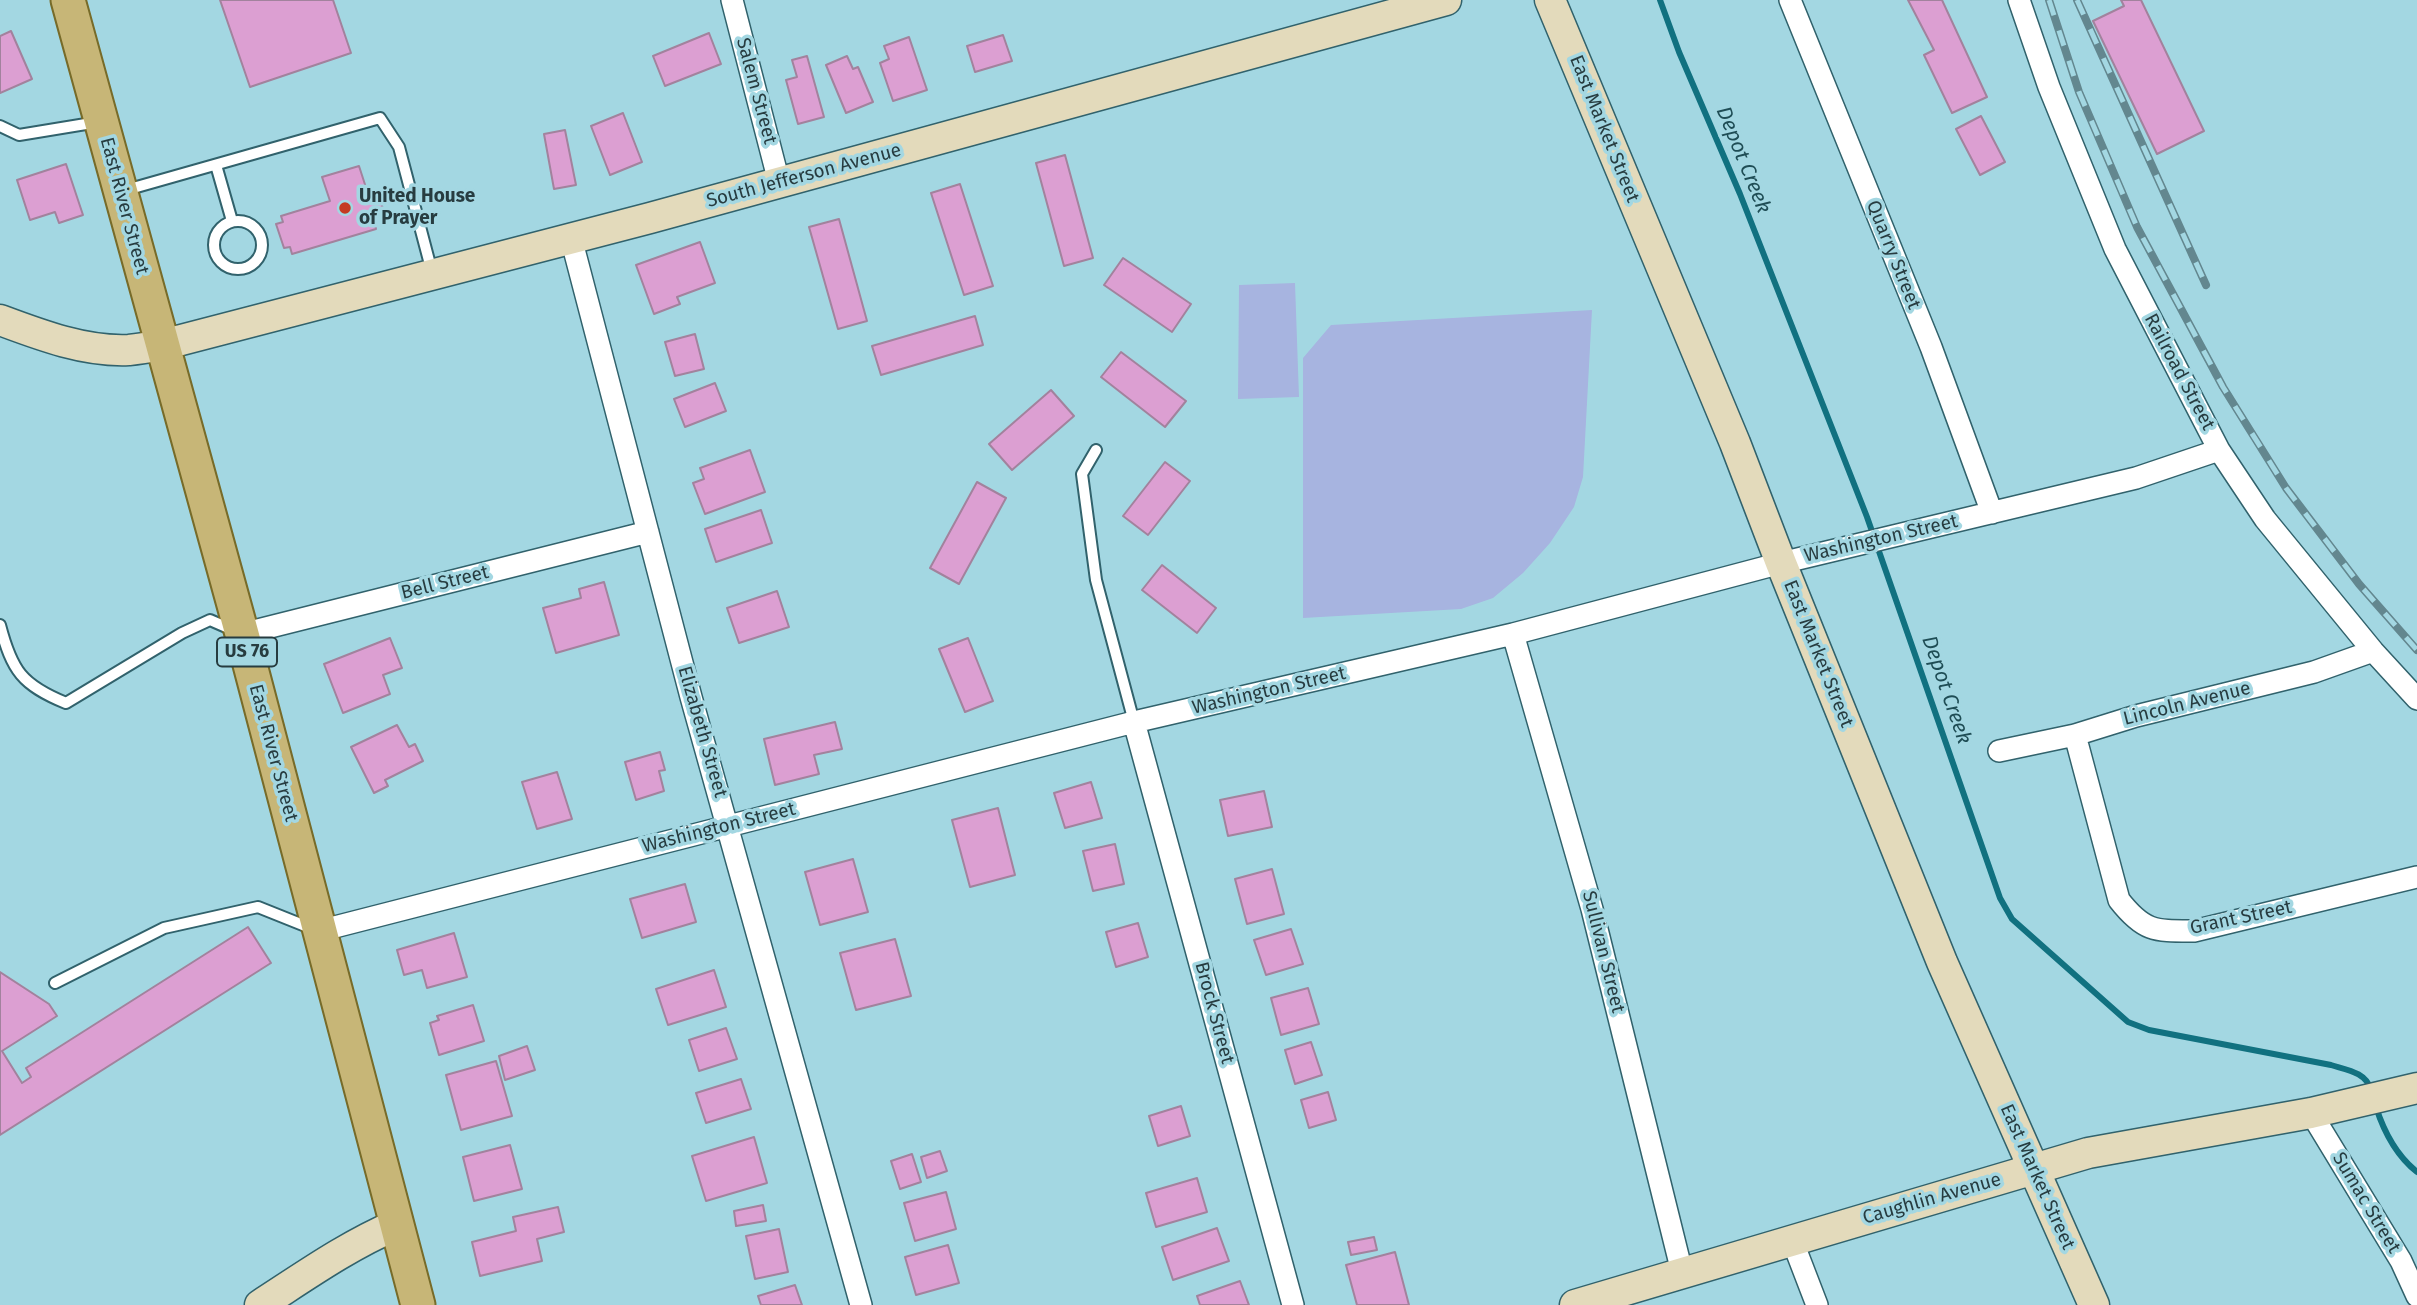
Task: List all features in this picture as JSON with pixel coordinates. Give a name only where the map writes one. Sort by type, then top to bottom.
[{"type":"main road","name":"East River Street","points":[[68,0],[242,634],[418,1305]]},
{"type":"street","name":"Salem Street","points":[[732,0],[779,182]]},
{"type":"street","name":"South Jefferson Avenue","points":[[0,320],[94,348],[129,350],[162,345],[571,238],[1446,0]]},
{"type":"street","name":"East Market Street","points":[[1550,0],[1735,443],[1942,962],[2094,1305]]},
{"type":"street","name":"Quarry Street","points":[[1790,0],[1931,347],[1992,513]]},
{"type":"street","name":"Railroad Street","points":[[2019,0],[2049,87],[2115,249],[2219,450],[2265,519],[2373,651],[2417,699]]},
{"type":"street","name":"Elizabeth Street","points":[[571,238],[648,532],[861,1305]]},
{"type":"street","name":"Washington Street","points":[[319,931],[1134,722],[1513,634],[1781,563],[2136,478],[2219,450]]},
{"type":"street","name":"Bell Street","points":[[242,634],[648,532]]},
{"type":"street","name":"Sullivan Street","points":[[1513,634],[1592,909],[1682,1272]]},
{"type":"street","name":"Lincoln Avenue","points":[[1999,751],[2075,735],[2136,716],[2314,673],[2373,651]]},
{"type":"street","name":"Brock Street","points":[[1134,722],[1293,1305]]},
{"type":"street","name":"Grant Street","points":[[2075,735],[2119,900],[2133,919],[2159,931],[2194,931],[2417,877]]},
{"type":"street","name":"Caughlin Avenue","points":[[1575,1305],[2088,1153],[2311,1113],[2405,1091]]},
{"type":"street","name":"Sumac Street","points":[[2311,1113],[2401,1261],[2417,1296]]},
{"type":"street","points":[[260,1305],[338,1254],[396,1225]]},
{"type":"street","points":[[1792,1240],[1817,1305]]},
{"type":"lane","points":[[120,192],[380,118],[398,147],[433,274]]},
{"type":"lane","points":[[0,126],[19,135],[101,121]]},
{"type":"lane","points":[[216,165],[232,221]]},
{"type":"lane","points":[[232,221],[248,223],[255,228],[263,244],[257,261],[242,270],[225,267],[213,245],[218,230],[232,221]]},
{"type":"lane","points":[[1096,450],[1082,474],[1096,580],[1134,722]]},
{"type":"lane","points":[[0,625],[6,648],[22,679],[41,693],[66,703],[182,633],[210,620],[242,634]]},
{"type":"lane","points":[[55,983],[164,928],[258,907],[319,931]]},
{"type":"shaded area","points":[[1295,283],[1299,397],[1238,399],[1239,285]]},
{"type":"shaded area","points":[[1592,310],[1583,477],[1574,507],[1550,543],[1523,573],[1493,598],[1461,609],[1303,618],[1303,358],[1331,325]]},
{"type":"building","points":[[220,0],[333,0],[351,53],[250,87]]},
{"type":"building","points":[[1908,0],[1942,0],[1987,97],[1952,113],[1924,55],[1934,50]]},
{"type":"building","points":[[2121,0],[2141,0],[2204,131],[2157,154],[2093,21],[2124,6]]},
{"type":"building","points":[[11,31],[32,79],[0,93],[0,36]]},
{"type":"building","points":[[709,33],[721,64],[665,86],[653,56]]},
{"type":"building","points":[[1003,35],[1012,61],[975,72],[967,46]]},
{"type":"building","points":[[909,37],[927,90],[893,101],[880,63],[889,59],[884,46]]},
{"type":"building","points":[[807,56],[824,117],[798,124],[786,80],[797,77],[792,60]]},
{"type":"building","points":[[847,56],[853,69],[858,67],[873,102],[846,113],[826,65]]},
{"type":"building","points":[[623,113],[642,162],[610,175],[591,126]]},
{"type":"building","points":[[1981,116],[2005,162],[1980,175],[1956,129]]},
{"type":"building","points":[[565,130],[576,185],[554,189],[544,134]]},
{"type":"building","points":[[1065,155],[1093,258],[1064,266],[1036,163]]},
{"type":"building","points":[[66,164],[83,215],[59,223],[55,212],[30,220],[17,180]]},
{"type":"building","name":"United House of Prayer","points":[[359,166],[370,200],[380,197],[384,214],[373,218],[376,229],[292,254],[290,247],[284,248],[276,224],[283,222],[281,216],[330,201],[322,177]]},
{"type":"building","points":[[960,184],[993,286],[964,295],[931,193]]},
{"type":"building","points":[[839,219],[867,321],[838,329],[809,227]]},
{"type":"building","points":[[700,242],[715,283],[677,297],[680,304],[654,314],[636,265]]},
{"type":"building","points":[[1123,258],[1191,304],[1172,332],[1104,285]]},
{"type":"building","points":[[975,316],[983,345],[881,375],[872,346]]},
{"type":"building","points":[[695,334],[704,369],[675,376],[665,342]]},
{"type":"building","points":[[1121,352],[1186,401],[1165,427],[1101,377]]},
{"type":"building","points":[[715,383],[726,411],[685,427],[674,399]]},
{"type":"building","points":[[1051,390],[1074,416],[1012,470],[989,444]]},
{"type":"building","points":[[750,450],[765,492],[705,514],[693,483],[704,479],[700,468]]},
{"type":"building","points":[[1165,462],[1190,481],[1148,535],[1123,516]]},
{"type":"building","points":[[977,482],[1006,498],[959,584],[930,568]]},
{"type":"building","points":[[761,510],[772,543],[716,562],[705,529]]},
{"type":"building","points":[[1162,565],[1216,608],[1197,633],[1142,590]]},
{"type":"building","points":[[604,582],[619,635],[556,653],[543,608],[581,598],[579,589]]},
{"type":"building","points":[[777,591],[789,627],[739,643],[727,608]]},
{"type":"building","points":[[390,638],[402,668],[383,675],[390,694],[343,713],[324,664]]},
{"type":"building","points":[[968,638],[993,701],[965,712],[939,649]]},
{"type":"building","points":[[835,722],[842,749],[814,755],[819,774],[775,785],[764,739]]},
{"type":"building","points":[[397,725],[409,747],[415,744],[423,761],[385,780],[388,786],[374,793],[351,747]]},
{"type":"building","points":[[660,752],[665,770],[659,771],[664,791],[636,800],[625,762]]},
{"type":"building","points":[[557,772],[572,819],[537,829],[522,782]]},
{"type":"building","points":[[1091,782],[1102,818],[1065,828],[1054,793]]},
{"type":"building","points":[[1264,791],[1272,827],[1228,836],[1220,800]]},
{"type":"building","points":[[998,808],[1015,875],[970,887],[952,820]]},
{"type":"building","points":[[1115,844],[1124,884],[1093,891],[1083,851]]},
{"type":"building","points":[[853,859],[868,912],[820,925],[805,872]]},
{"type":"building","points":[[1272,869],[1284,914],[1247,924],[1235,879]]},
{"type":"building","points":[[685,884],[696,922],[642,938],[630,899]]},
{"type":"building","points":[[1138,923],[1148,957],[1116,967],[1106,932]]},
{"type":"building","points":[[248,927],[271,963],[0,1135],[0,972],[49,1004],[57,1016],[2,1051],[22,1083],[31,1077],[26,1068]]},
{"type":"building","points":[[1291,929],[1303,964],[1266,975],[1254,940]]},
{"type":"building","points":[[454,933],[467,977],[427,988],[422,970],[404,975],[397,950]]},
{"type":"building","points":[[895,939],[911,996],[856,1010],[840,953]]},
{"type":"building","points":[[714,970],[726,1007],[668,1025],[656,989]]},
{"type":"building","points":[[1308,988],[1319,1024],[1281,1035],[1271,998]]},
{"type":"building","points":[[473,1005],[484,1041],[439,1055],[430,1023],[439,1020],[437,1016]]},
{"type":"building","points":[[726,1028],[737,1059],[699,1071],[689,1040]]},
{"type":"building","points":[[1311,1042],[1322,1075],[1295,1084],[1285,1050]]},
{"type":"building","points":[[527,1046],[535,1070],[505,1080],[499,1056]]},
{"type":"building","points":[[496,1061],[512,1116],[461,1130],[446,1075]]},
{"type":"building","points":[[741,1079],[751,1109],[706,1123],[696,1093]]},
{"type":"building","points":[[1328,1092],[1336,1120],[1309,1128],[1301,1100]]},
{"type":"building","points":[[1181,1106],[1190,1136],[1158,1146],[1149,1116]]},
{"type":"building","points":[[754,1137],[767,1183],[706,1201],[692,1156]]},
{"type":"building","points":[[510,1145],[522,1189],[474,1201],[463,1157]]},
{"type":"building","points":[[940,1151],[947,1171],[927,1178],[921,1157]]},
{"type":"building","points":[[912,1154],[921,1182],[900,1189],[891,1161]]},
{"type":"building","points":[[1197,1178],[1207,1212],[1156,1227],[1146,1193]]},
{"type":"building","points":[[946,1192],[956,1229],[915,1241],[904,1203]]},
{"type":"building","points":[[763,1205],[766,1221],[736,1226],[734,1211]]},
{"type":"building","points":[[558,1207],[564,1232],[537,1239],[542,1261],[480,1276],[472,1242],[516,1231],[513,1217]]},
{"type":"building","points":[[1217,1228],[1229,1261],[1173,1280],[1162,1247]]},
{"type":"building","points":[[779,1229],[788,1272],[755,1279],[746,1236]]},
{"type":"building","points":[[1374,1237],[1377,1250],[1351,1255],[1348,1242]]},
{"type":"building","points":[[948,1245],[959,1283],[916,1295],[905,1257]]},
{"type":"building","points":[[1395,1252],[1409,1305],[1357,1305],[1346,1265]]},
{"type":"building","points":[[1240,1281],[1249,1305],[1200,1305],[1197,1296]]},
{"type":"building","points":[[795,1285],[802,1305],[761,1305],[758,1296]]},
{"type":"waterway","name":"Depot Creek","points":[[1660,0],[1679,52],[1740,194],[1867,517],[2000,898],[2012,919],[2128,1022],[2149,1030],[2349,1070],[2365,1079],[2371,1090]]},
{"type":"waterway","name":"Depot Creek","points":[[2376,1107],[2392,1143],[2403,1159],[2417,1172]]},
{"type":"railway","points":[[2049,0],[2079,92],[2137,227],[2223,387],[2286,488],[2359,584],[2417,650]]},
{"type":"railway","points":[[2077,0],[2206,285]]},
{"type":"place","name":"United House of Prayer","points":[[345,208]]}]
